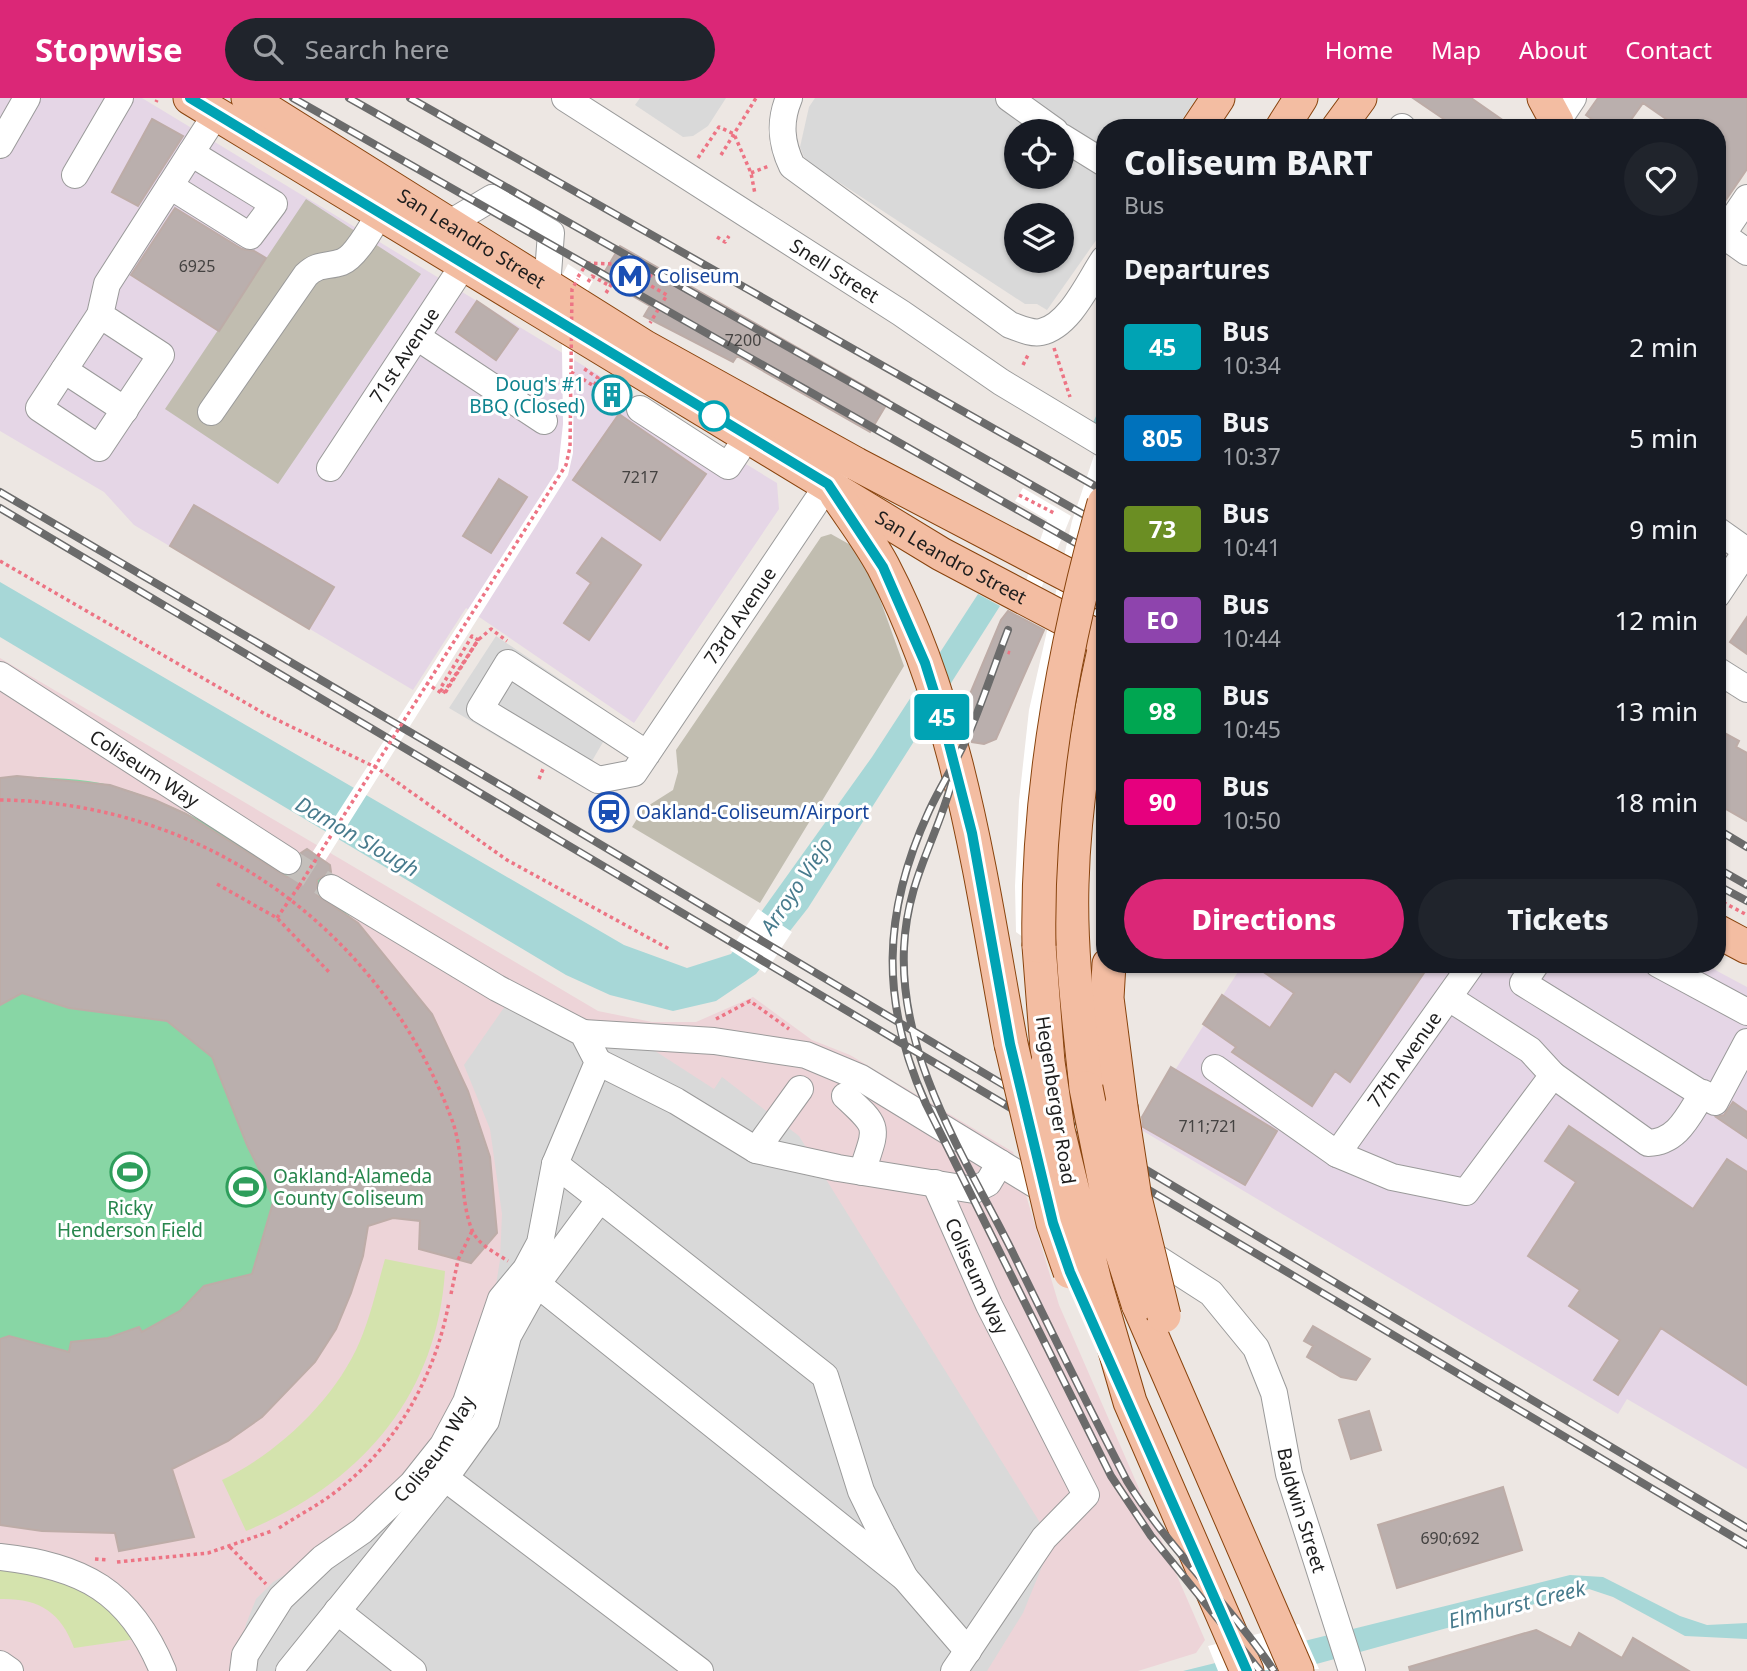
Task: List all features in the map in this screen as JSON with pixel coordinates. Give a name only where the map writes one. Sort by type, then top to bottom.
[{"type":"main road","name":"San Leandro Street","points":[[248,98],[387,200],[748,436],[986,532],[1096,590]]},
{"type":"main road","points":[[1204,119],[1218,98]]},
{"type":"main road","points":[[1288,119],[1301,98]]},
{"type":"main road","points":[[1345,119],[1360,98]]},
{"type":"main road","name":"San Leandro Street","points":[[203,106],[387,200],[450,223],[471,253],[562,283],[638,342],[837,471],[914,537],[1096,636]]},
{"type":"main road","points":[[837,471],[904,611],[925,663],[961,783],[1010,1044],[1053,1223],[1082,1277],[1130,1402],[1247,1671]]},
{"type":"main road","points":[[904,611],[896,563],[900,552],[914,537],[946,531],[986,532]]},
{"type":"main road","name":"Hegenberger Road","points":[[1082,1277],[1048,1062],[1039,946],[1040,837],[1069,645],[1096,535]]},
{"type":"main road","name":"Hegenberger Road","points":[[1096,693],[1075,836],[1072,886],[1075,979],[1086,1088],[1114,1228],[1151,1310],[1192,1428],[1297,1671]]},
{"type":"main road","points":[[1726,936],[1747,947]]},
{"type":"main road","points":[[1108,973],[1107,998],[1151,1310]]},
{"type":"street","points":[[0,145],[27,98]]},
{"type":"street","points":[[75,175],[120,98]]},
{"type":"street","name":"Snell Street","points":[[565,98],[598,107],[1001,382],[1096,439]]},
{"type":"street","points":[[789,98],[781,132],[784,150],[792,166],[804,178],[1010,325],[1029,332],[1048,330],[1067,314],[1096,271]]},
{"type":"street","points":[[1009,98],[1038,119]]},
{"type":"street","points":[[100,315],[161,355],[99,448],[38,408],[100,315],[107,284],[191,153],[203,106]]},
{"type":"street","points":[[1074,144],[1096,158]]},
{"type":"street","points":[[170,186],[250,236],[274,204],[191,153]]},
{"type":"street","points":[[450,223],[492,198],[551,233],[562,283]]},
{"type":"street","points":[[1726,224],[1747,198]]},
{"type":"street","points":[[211,412],[306,275],[313,268],[341,263],[352,256],[387,200]]},
{"type":"street","points":[[1726,238],[1747,252]]},
{"type":"street","name":"71st Avenue","points":[[330,468],[471,253]]},
{"type":"street","points":[[417,337],[544,421]]},
{"type":"street","points":[[64,370],[125,410]]},
{"type":"street","points":[[640,409],[728,466],[748,436]]},
{"type":"street","name":"73rd Avenue","points":[[640,764],[837,471]]},
{"type":"street","points":[[1726,536],[1747,550],[1726,582]]},
{"type":"street","points":[[508,663],[640,764],[598,780],[481,709],[508,663]]},
{"type":"street","points":[[1726,676],[1747,689]]},
{"type":"street","name":"Coliseum Way","points":[[3,682],[288,861]]},
{"type":"street","points":[[331,888],[497,988],[583,1033],[598,1062],[676,1101],[756,1150],[862,1172],[974,1190],[988,1183],[1000,1163]]},
{"type":"street","name":"77th Avenue","points":[[1337,1154],[1466,973]]},
{"type":"street","points":[[1528,973],[1523,983],[1715,1102],[1747,1042]]},
{"type":"street","points":[[1675,973],[1747,1012]]},
{"type":"street","points":[[1450,998],[1530,1050],[1553,1075],[1648,1143],[1669,1139],[1679,1130],[1703,1093]]},
{"type":"street","name":"Baldwin Street","points":[[583,1033],[683,1039],[806,1055],[861,1078],[1185,1274],[1211,1293],[1231,1314],[1256,1348],[1274,1394],[1289,1474],[1350,1667]]},
{"type":"street","name":"Coliseum Way","points":[[243,1671],[245,1656],[281,1598],[323,1558],[362,1531],[412,1484],[443,1445],[467,1402],[501,1299],[532,1277],[555,1164],[598,1062]]},
{"type":"street","points":[[1215,1068],[1337,1154],[1392,1177],[1466,1192],[1553,1075]]},
{"type":"street","points":[[756,1150],[800,1089]]},
{"type":"street","points":[[845,1096],[871,1121],[874,1137],[862,1172]]},
{"type":"street","points":[[555,1164],[825,1376],[861,1491],[905,1578],[961,1661]]},
{"type":"street","name":"Coliseum Way","points":[[935,1183],[989,1305],[1086,1495],[1044,1538],[961,1661]]},
{"type":"street","points":[[289,1671],[445,1479],[486,1421],[508,1336],[532,1277],[600,1199]]},
{"type":"street","points":[[532,1277],[905,1578]]},
{"type":"street","points":[[445,1479],[700,1671]]},
{"type":"street","points":[[0,1556],[70,1570],[102,1585],[127,1608],[147,1634],[163,1671]]},
{"type":"street","points":[[337,1611],[413,1671]]},
{"type":"street","points":[[0,1664],[10,1671]]},
{"type":"path","points":[[721,155],[756,98]]},
{"type":"path","points":[[696,159],[719,127],[734,134],[751,173],[755,194]]},
{"type":"path","points":[[717,237],[725,242],[730,236]]},
{"type":"path","points":[[587,263],[612,264],[667,295],[638,342]]},
{"type":"path","points":[[582,271],[587,263]]},
{"type":"path","points":[[587,263],[604,272]]},
{"type":"path","points":[[646,283],[656,267]]},
{"type":"path","points":[[606,295],[621,269]]},
{"type":"path","points":[[589,279],[592,276],[610,286]]},
{"type":"path","points":[[277,918],[566,464],[570,447],[572,289],[562,283]]},
{"type":"path","points":[[1048,330],[1071,400]]},
{"type":"path","points":[[569,359],[598,378],[594,386],[571,372]]},
{"type":"path","points":[[1019,495],[1054,513]]},
{"type":"path","points":[[0,561],[265,714],[377,768],[507,860],[670,949]]},
{"type":"path","points":[[426,683],[443,694],[478,640],[476,637],[472,636],[440,689],[445,693],[478,640]]},
{"type":"path","points":[[1001,650],[1010,653]]},
{"type":"path","points":[[0,800],[41,800],[90,808],[155,824],[200,844],[291,897],[340,942],[375,982],[431,1070],[453,1123],[472,1231],[485,1246],[532,1277]]},
{"type":"path","points":[[217,884],[277,918],[330,973]]},
{"type":"path","points":[[1726,904],[1747,915]]},
{"type":"path","points":[[683,1039],[699,1025],[750,1001],[804,1040],[806,1055]]},
{"type":"path","points":[[451,1294],[458,1260],[472,1231]]},
{"type":"path","points":[[279,1528],[335,1493],[379,1453],[395,1433],[426,1375],[444,1327],[449,1302]]},
{"type":"path","points":[[117,1562],[208,1553],[272,1531]]},
{"type":"path","points":[[230,1547],[281,1598]]},
{"type":"shaded area","points":[[0,98],[142,98],[777,483],[779,509],[634,723],[466,608],[413,690],[134,525],[104,492],[0,431]]},
{"type":"shaded area","points":[[640,98],[726,98],[708,126],[693,136],[683,137],[635,105]]},
{"type":"shaded area","points":[[815,98],[1197,98],[1182,119],[1096,119],[1096,240],[1074,272],[1074,203],[1004,203],[1004,273],[1073,273],[1047,310],[1037,304],[1025,304],[804,157],[800,147],[809,107]]},
{"type":"shaded area","points":[[306,199],[421,274],[278,484],[165,409]]},
{"type":"shaded area","points":[[831,534],[863,552],[904,666],[760,903],[632,827],[643,809],[673,790],[678,772],[676,750],[821,537]]},
{"type":"shaded area","points":[[496,636],[607,711],[606,737],[589,766],[594,788],[589,791],[449,708]]},
{"type":"shaded area","points":[[0,658],[598,1011],[652,1022],[696,1022],[753,997],[812,1040],[850,1055],[1013,1152],[1059,1305],[1205,1640],[1196,1653],[1138,1671],[0,1671]]},
{"type":"shaded area","points":[[1237,973],[1721,973],[1747,987],[1747,1469],[1627,1399],[1618,1414],[1138,1128]]},
{"type":"shaded area","points":[[510,999],[652,1049],[714,1089],[722,1077],[799,1136],[1052,1542],[1023,1613],[987,1671],[236,1671],[246,1624],[256,1599],[273,1582],[340,1543],[450,1426],[493,1304],[500,1260],[502,1214],[490,1129],[464,1065]]},
{"type":"green space","name":"Oakland-Alameda County Coliseum","points":[[17,776],[78,780],[113,786],[179,810],[283,864],[307,849],[330,865],[331,901],[358,923],[432,1014],[468,1091],[490,1157],[497,1233],[471,1263],[419,1249],[420,1221],[393,1218],[368,1226],[363,1256],[315,1362],[262,1417],[228,1441],[172,1469],[194,1537],[119,1551],[115,1533],[42,1531],[0,1525],[0,778]]},
{"type":"green space","points":[[385,1259],[445,1271],[439,1316],[427,1358],[409,1396],[385,1431],[357,1461],[324,1488],[287,1512],[246,1531],[222,1480],[243,1469],[284,1440],[303,1423],[336,1384],[364,1331]]},
{"type":"green space","points":[[0,1565],[32,1569],[93,1594],[143,1638],[74,1648],[62,1625],[47,1610],[26,1601],[0,1599]]},
{"type":"water","points":[[0,582],[624,945],[687,968],[731,954],[872,757],[978,594],[1000,606],[808,908],[756,974],[716,1001],[673,1011],[610,995],[566,975],[0,637]]},
{"type":"water","name":"Elmhurst Creek","points":[[1570,1575],[1603,1577],[1680,1616],[1707,1625],[1747,1623],[1747,1639],[1685,1636],[1613,1597],[1589,1589],[1291,1671],[1183,1671]]},
{"type":"pier","points":[[568,264],[593,281],[586,294],[575,299],[573,453],[568,475],[325,861],[312,853],[558,469],[563,424],[561,278]]},
{"type":"pier","points":[[1096,450],[1096,742],[1084,846],[1086,983],[1016,932],[1019,801],[1029,710],[1072,521]]},
{"type":"pier","points":[[1023,488],[1071,516],[1033,608],[1017,607],[1047,520],[1015,501]]},
{"type":"pier","points":[[758,909],[792,932],[765,973],[730,950]]},
{"type":"pier","points":[[1299,1624],[1319,1669],[1218,1671],[1208,1646]]},
{"type":"building","points":[[1413,98],[1471,98],[1501,119],[1444,119]]},
{"type":"building","points":[[1598,98],[1747,98],[1747,169],[1726,200],[1726,119],[1666,119],[1643,103],[1631,119],[1592,119],[1586,115]]},
{"type":"building","points":[[152,119],[183,136],[138,206],[112,192]]},
{"type":"building","points":[[175,208],[242,249],[254,251],[266,258],[219,331],[131,275]]},
{"type":"building","points":[[620,246],[889,400],[870,432],[737,356],[733,362],[644,316],[650,306],[601,278]]},
{"type":"building","points":[[477,301],[518,329],[496,360],[456,332]]},
{"type":"building","name":"Doug's #1 BBQ (Closed)","points":[[603,379],[629,396],[621,410],[594,394]]},
{"type":"building","points":[[619,414],[706,474],[660,540],[573,480]]},
{"type":"building","points":[[499,479],[527,497],[491,553],[463,536]]},
{"type":"building","points":[[194,505],[334,587],[309,629],[170,546]]},
{"type":"building","points":[[602,538],[641,565],[589,640],[564,623],[591,583],[577,573]]},
{"type":"building","points":[[1008,611],[1044,630],[996,739],[984,744],[972,742],[962,713],[1001,620]]},
{"type":"building","points":[[1747,617],[1747,654],[1730,642]]},
{"type":"building","points":[[1726,734],[1739,741],[1736,747],[1747,753],[1747,821],[1726,809]]},
{"type":"building","name":"Oakland-Alameda County Coliseum","points":[[17,776],[110,785],[155,800],[186,814],[287,877],[301,870],[304,861],[301,853],[307,849],[330,865],[331,872],[317,880],[317,895],[358,923],[432,1014],[468,1091],[490,1157],[497,1233],[471,1263],[419,1249],[420,1221],[393,1218],[368,1226],[363,1256],[351,1293],[336,1329],[315,1362],[262,1417],[228,1441],[172,1469],[194,1537],[119,1551],[115,1533],[42,1531],[0,1525],[0,1339],[9,1336],[69,1352],[71,1342],[108,1338],[139,1327],[142,1332],[180,1311],[204,1286],[252,1274],[274,1199],[247,1145],[212,1057],[167,1021],[69,1008],[22,993],[0,1005],[0,778]]},
{"type":"building","points":[[1265,973],[1424,973],[1350,1082],[1335,1071],[1312,1106],[1232,1052],[1236,1047],[1203,1024],[1222,995],[1270,1028],[1294,993]]},
{"type":"building","points":[[1171,1067],[1277,1131],[1245,1185],[1143,1127],[1142,1117]]},
{"type":"building","points":[[1733,1102],[1747,1112],[1747,1138],[1716,1117],[1724,1115]]},
{"type":"building","points":[[1569,1126],[1693,1209],[1727,1159],[1747,1172],[1747,1385],[1661,1328],[1618,1395],[1594,1380],[1620,1340],[1569,1306],[1580,1290],[1528,1256],[1576,1182],[1545,1161]]},
{"type":"building","points":[[1313,1326],[1370,1359],[1356,1380],[1341,1377],[1307,1357],[1313,1346],[1304,1341]]},
{"type":"building","points":[[1369,1411],[1381,1450],[1351,1459],[1339,1420]]},
{"type":"building","points":[[1503,1487],[1522,1550],[1397,1588],[1378,1525]]},
{"type":"building","points":[[1536,1630],[1571,1648],[1579,1633],[1622,1658],[1633,1638],[1689,1671],[1410,1671],[1409,1667]]},
{"type":"tunnel","points":[[288,861],[331,888]]},
{"type":"railway","points":[[293,98],[1096,554]]},
{"type":"railway","points":[[349,98],[1096,521]]},
{"type":"railway","points":[[410,98],[1096,486]]},
{"type":"railway","points":[[0,492],[514,793],[1747,1528]]},
{"type":"railway","points":[[0,508],[1747,1545]]},
{"type":"railway","points":[[1008,630],[966,740],[929,811],[913,849],[902,885],[895,922],[893,958],[894,993],[900,1030],[926,1104],[1111,1476],[1151,1536],[1260,1671]]},
{"type":"railway","points":[[952,782],[916,882],[906,924],[905,988],[923,1067],[955,1142],[1127,1481],[1162,1530],[1257,1646],[1274,1671]]},
{"type":"railway","points":[[1726,834],[1747,847]]},
{"type":"railway","points":[[1726,873],[1747,885]]},
{"type":"railway","points":[[1726,890],[1747,901]]},
{"type":"bus line","name":"45","points":[[190,98],[828,484],[866,538],[904,611],[925,663],[961,783],[1010,1044],[1053,1223],[1070,1272],[1130,1402],[1247,1671]]},
{"type":"place","name":"Coliseum","points":[[630,276]]},
{"type":"place","name":"Doug's #1 BBQ (Closed)","points":[[612,395]]},
{"type":"place","name":"Oakland-Coliseum/Airport","points":[[609,812]]},
{"type":"place","name":"Ricky Henderson Field","points":[[130,1172]]},
{"type":"place","name":"Oakland-Alameda County Coliseum","points":[[246,1187]]},
{"type":"water label","name":"Damon Slough","points":[[357,837]]},
{"type":"water label","name":"Arroyo Viejo","points":[[797,886]]}]
